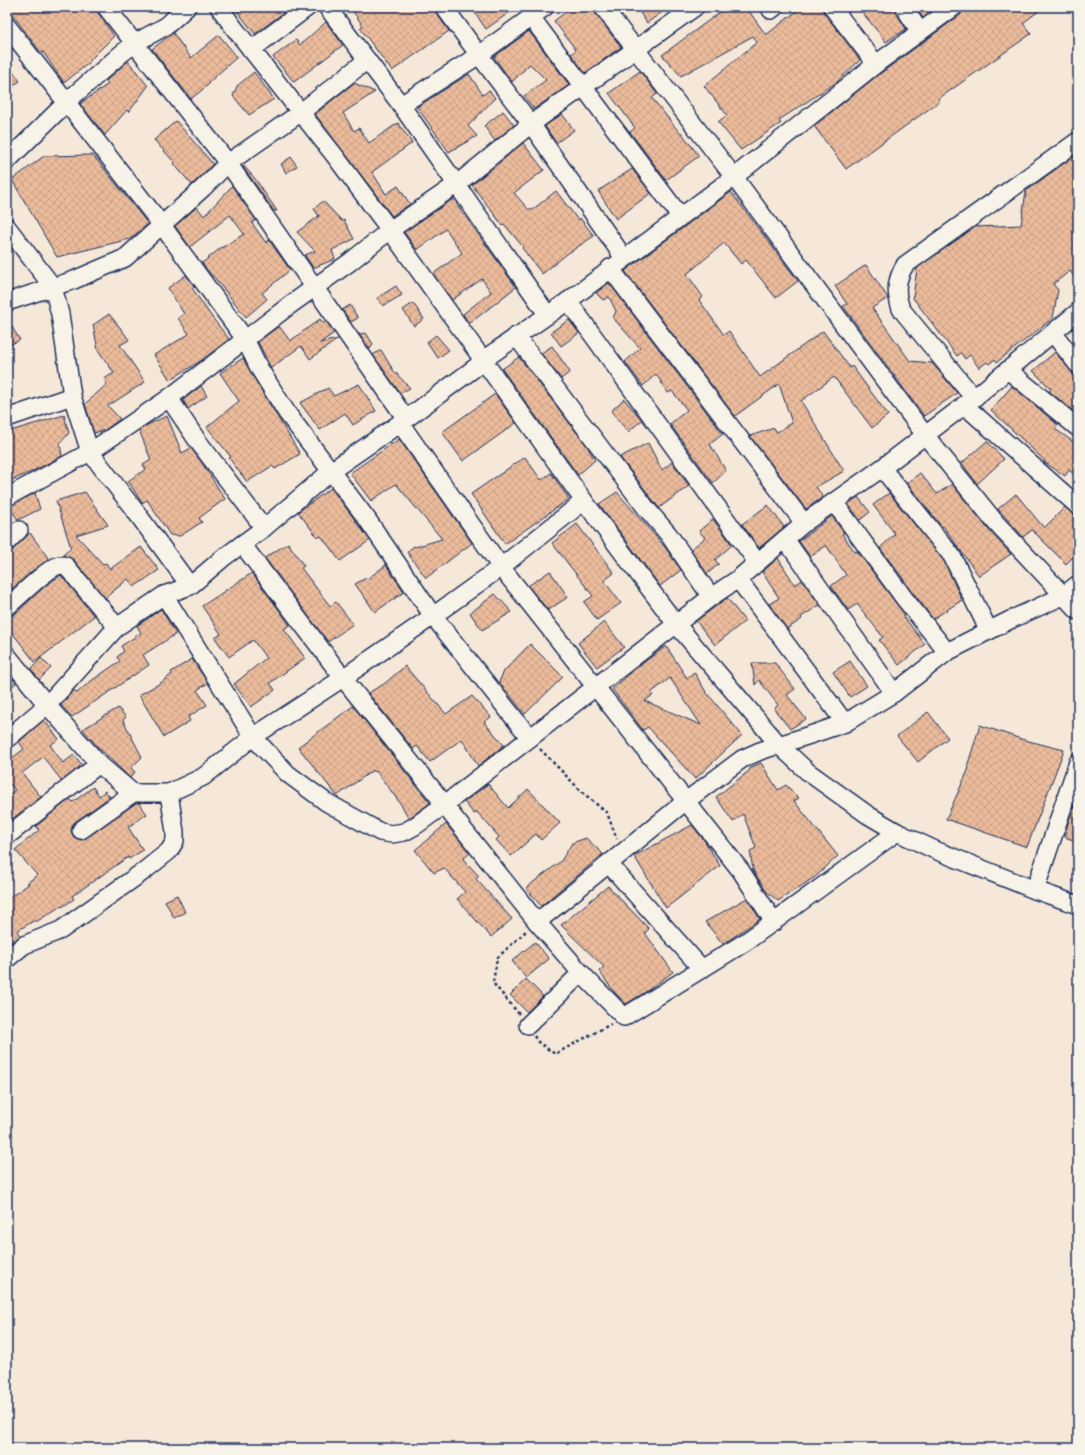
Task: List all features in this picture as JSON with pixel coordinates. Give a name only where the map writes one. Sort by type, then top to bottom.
[{"type":"street","points":[[106,7],[135,42],[166,85],[228,163],[295,258],[501,567],[741,871],[774,922]]},
{"type":"street","points":[[7,161],[67,102],[135,42],[166,26],[187,7]]},
{"type":"street","points":[[219,7],[300,113],[335,156],[390,230],[584,501],[676,624],[778,745],[808,772],[868,815],[897,832],[935,850],[1035,890],[1078,905]]},
{"type":"street","points":[[251,50],[308,7]]},
{"type":"street","points":[[328,7],[401,105],[548,314]]},
{"type":"street","points":[[444,7],[531,124],[624,258]]},
{"type":"street","points":[[603,7],[734,177],[925,435],[996,523],[1078,611]]},
{"type":"street","points":[[7,497],[90,452],[169,398],[390,230],[457,184],[531,124],[695,7]]},
{"type":"street","points":[[832,7],[876,64]]},
{"type":"street","points":[[904,7],[920,32]]},
{"type":"street","points":[[7,739],[47,705],[117,627],[164,595],[190,586],[223,558],[264,528],[331,471],[403,421],[516,336],[568,301],[610,268],[734,177],[876,64],[954,7]]},
{"type":"street","points":[[401,105],[479,55],[538,12],[582,87],[680,216]]},
{"type":"street","points":[[7,26],[161,224],[245,339],[259,368],[287,413],[367,519],[433,616],[530,738]]},
{"type":"street","points":[[7,302],[74,280],[125,258],[161,224],[203,188],[228,163],[300,113],[367,60]]},
{"type":"street","points":[[1078,141],[905,265],[899,275],[896,286],[897,298],[901,309],[969,401],[1078,506]]},
{"type":"street","points":[[7,227],[53,287],[60,314],[72,396],[90,452],[132,506],[190,586]]},
{"type":"street","points":[[610,268],[804,523]]},
{"type":"street","points":[[568,301],[757,562]]},
{"type":"street","points":[[164,595],[253,737],[288,774],[326,802],[380,832],[392,834],[404,832],[444,804],[676,624],[738,579],[804,523],[882,468],[925,435],[1008,370],[1078,312]]},
{"type":"street","points":[[1053,333],[1078,365]]},
{"type":"street","points":[[516,336],[668,535],[712,597]]},
{"type":"street","points":[[1008,370],[1078,428]]},
{"type":"street","points":[[7,418],[72,396]]},
{"type":"street","points":[[169,398],[197,440],[264,528]]},
{"type":"street","points":[[882,468],[952,556],[989,631]]},
{"type":"street","points":[[81,830],[133,794],[169,793],[203,777],[253,737],[343,678],[501,567],[584,501]]},
{"type":"street","points":[[834,502],[904,598],[948,652]]},
{"type":"street","points":[[7,542],[19,530]]},
{"type":"street","points":[[785,539],[894,693]]},
{"type":"street","points":[[242,544],[343,678],[537,922],[581,973],[624,1017],[747,941],[897,832]]},
{"type":"street","points":[[7,607],[49,571],[57,565],[62,565],[66,566],[117,627]]},
{"type":"street","points":[[738,579],[845,723]]},
{"type":"street","points":[[537,922],[686,800],[742,759],[760,751],[845,723],[894,693],[948,652],[1012,619],[1063,596],[1078,584]]},
{"type":"street","points":[[7,655],[47,705],[99,764],[133,794]]},
{"type":"street","points":[[1035,890],[1078,762]]},
{"type":"street","points":[[7,836],[99,764]]},
{"type":"street","points":[[7,959],[24,945],[61,930],[144,871],[169,851],[175,841],[175,832],[169,793]]},
{"type":"street","points":[[615,858],[702,969]]},
{"type":"street","points":[[528,1025],[581,973]]},
{"type":"path","points":[[530,738],[582,792],[607,813],[615,858]]},
{"type":"path","points":[[537,922],[497,958],[493,983],[528,1025],[538,1042],[555,1054],[624,1017]]},
{"type":"building","points":[[7,7],[94,7],[114,36],[89,61],[90,62],[64,83],[43,52],[41,53]]},
{"type":"building","points":[[234,7],[291,7],[255,34]]},
{"type":"building","points":[[350,7],[434,7],[436,13],[449,31],[392,71],[360,28],[363,26]]},
{"type":"building","points":[[471,7],[517,7],[486,29]]},
{"type":"building","points":[[572,7],[593,7],[595,13],[621,47],[585,73],[571,54],[576,50],[554,21]]},
{"type":"building","points":[[636,7],[669,7],[647,23]]},
{"type":"building","points":[[727,7],[746,7],[766,35],[802,7],[822,7],[824,13],[860,60],[837,82],[779,120],[781,123],[741,150],[718,122],[727,115],[704,86],[757,42],[753,36],[681,76],[662,55]]},
{"type":"building","points":[[858,7],[894,7],[906,29],[886,42]]},
{"type":"building","points":[[916,7],[937,7],[923,18]]},
{"type":"building","points":[[964,7],[1044,7],[1023,23],[1031,34],[938,99],[940,101],[846,169],[814,126],[873,79],[960,15]]},
{"type":"building","points":[[326,22],[343,45],[294,82],[273,57],[296,40],[300,45]]},
{"type":"building","points":[[529,31],[569,85],[534,109],[524,96],[546,80],[530,64],[512,82],[494,57]]},
{"type":"building","points":[[173,33],[191,58],[219,35],[237,57],[191,99],[152,49]]},
{"type":"building","points":[[128,61],[148,86],[129,112],[127,110],[105,135],[80,104],[108,84],[106,81]]},
{"type":"building","points":[[7,64],[20,81],[7,90]]},
{"type":"building","points":[[640,71],[657,94],[652,98],[699,156],[666,180],[630,132],[635,128],[609,93]]},
{"type":"building","points":[[254,72],[274,99],[249,115],[233,96],[237,86]]},
{"type":"building","points":[[469,74],[483,95],[489,90],[495,98],[468,126],[477,136],[449,152],[417,107]]},
{"type":"building","points":[[354,83],[375,92],[343,113],[354,131],[359,128],[369,143],[398,123],[412,143],[372,172],[386,194],[398,186],[410,204],[392,216],[315,114]]},
{"type":"building","points":[[503,111],[514,125],[495,141],[484,126]]},
{"type":"building","points":[[562,114],[574,130],[556,143],[545,126]]},
{"type":"building","points":[[176,121],[213,164],[192,185],[174,164],[175,163],[154,140]]},
{"type":"building","points":[[523,143],[544,170],[514,193],[529,210],[531,208],[532,210],[556,191],[578,220],[580,218],[594,236],[567,254],[542,274],[522,248],[523,247],[504,224],[503,226],[472,185]]},
{"type":"building","points":[[1078,153],[1078,282],[1070,271],[1053,284],[1058,290],[1053,318],[997,362],[995,359],[989,364],[987,362],[979,368],[970,355],[965,359],[961,353],[957,356],[913,298],[917,268],[975,227],[1021,225],[1026,191]]},
{"type":"building","points":[[93,155],[148,224],[130,239],[57,257],[12,180],[44,156]]},
{"type":"building","points":[[291,157],[297,166],[286,173],[281,164]]},
{"type":"building","points":[[244,166],[256,180],[277,211],[274,211],[243,167]]},
{"type":"building","points":[[632,169],[651,193],[616,219],[598,191]]},
{"type":"building","points":[[232,186],[256,220],[252,223],[266,243],[269,240],[290,270],[262,293],[267,299],[246,317],[202,263],[222,247],[244,234],[230,215],[190,247],[175,226],[197,207],[204,216]]},
{"type":"building","points":[[731,192],[798,281],[776,298],[746,260],[741,264],[724,243],[687,274],[703,297],[699,300],[724,335],[729,331],[760,377],[823,331],[850,368],[852,366],[888,415],[872,428],[834,377],[801,401],[844,471],[816,487],[823,497],[806,509],[750,436],[774,428],[777,432],[792,423],[779,384],[735,416],[625,271]]},
{"type":"building","points":[[453,199],[516,287],[469,324],[463,314],[491,292],[482,279],[452,300],[433,274],[462,253],[446,229],[417,250],[404,232]]},
{"type":"building","points":[[323,201],[342,221],[344,220],[354,239],[332,250],[335,259],[313,268],[305,255],[315,251],[297,232],[319,216],[314,209]]},
{"type":"building","points":[[866,265],[888,298],[872,308],[910,361],[932,363],[957,393],[924,416],[843,306],[847,304],[835,286]]},
{"type":"building","points":[[186,275],[195,287],[192,288],[229,339],[202,360],[170,380],[154,355],[189,334],[178,318],[184,314],[168,288]]},
{"type":"building","points":[[609,283],[723,434],[710,444],[726,471],[713,483],[670,424],[687,410],[672,391],[668,393],[656,374],[643,386],[625,362],[640,348],[613,318],[616,311],[609,297],[603,300],[596,293]]},
{"type":"building","points":[[396,286],[402,295],[383,306],[377,298]]},
{"type":"building","points":[[413,303],[424,319],[414,326],[403,310]]},
{"type":"building","points":[[350,305],[358,318],[351,322],[342,310]]},
{"type":"building","points":[[109,314],[129,340],[120,345],[145,382],[108,406],[120,419],[105,430],[94,433],[85,404],[107,384],[104,379],[114,373],[98,350],[93,325]]},
{"type":"building","points":[[7,319],[20,340],[7,346]]},
{"type":"building","points":[[320,319],[323,323],[326,321],[334,333],[320,343],[338,339],[310,359],[301,346],[271,368],[258,342],[279,326],[290,341]]},
{"type":"building","points":[[569,320],[579,333],[561,346],[551,332]]},
{"type":"building","points":[[366,333],[373,344],[370,349],[359,334]]},
{"type":"building","points":[[436,335],[449,350],[438,358],[427,342]]},
{"type":"building","points":[[552,346],[570,372],[561,379],[541,353]]},
{"type":"building","points":[[381,350],[393,370],[410,388],[400,393],[373,355]]},
{"type":"building","points":[[1055,352],[1078,380],[1078,415],[1049,391],[1051,389],[1033,371]]},
{"type":"building","points":[[519,357],[587,446],[595,460],[578,475],[502,369]]},
{"type":"building","points":[[243,358],[300,454],[275,469],[272,466],[247,482],[229,458],[231,457],[207,427],[239,401],[220,373]]},
{"type":"building","points":[[359,384],[376,411],[353,425],[345,413],[320,430],[300,403],[328,388],[334,396]]},
{"type":"building","points":[[201,386],[207,396],[188,409],[183,400]]},
{"type":"building","points":[[1012,386],[1058,425],[1055,429],[1078,445],[1078,478],[1069,470],[1065,476],[1044,462],[1045,461],[991,410]]},
{"type":"building","points":[[495,394],[516,423],[463,461],[442,432]]},
{"type":"building","points":[[624,399],[642,420],[628,432],[611,411]]},
{"type":"building","points":[[64,415],[69,433],[60,443],[62,456],[31,472],[7,482],[7,432]]},
{"type":"building","points":[[167,416],[182,453],[191,448],[225,499],[199,518],[202,522],[180,536],[170,535],[147,500],[142,503],[128,481],[146,469],[143,465],[151,460],[139,430]]},
{"type":"building","points":[[399,439],[472,543],[426,578],[407,552],[414,546],[415,547],[442,539],[396,484],[371,501],[350,473]]},
{"type":"building","points":[[987,441],[1004,459],[977,484],[962,463]]},
{"type":"building","points":[[648,443],[662,470],[672,462],[689,486],[659,508],[620,457]]},
{"type":"building","points":[[525,457],[541,480],[551,473],[569,499],[505,544],[471,494]]},
{"type":"building","points":[[920,473],[937,494],[952,484],[988,529],[1011,554],[979,576],[943,526],[942,527],[907,483]]},
{"type":"building","points":[[331,488],[370,540],[340,561],[321,536],[318,538],[298,512]]},
{"type":"building","points":[[85,492],[108,525],[76,535],[103,564],[106,563],[110,569],[141,547],[159,570],[134,587],[128,579],[105,598],[74,560],[63,555],[71,548],[56,501]]},
{"type":"building","points":[[617,492],[664,546],[681,570],[660,586],[599,504]]},
{"type":"building","points":[[35,493],[40,509],[18,520],[9,506]]},
{"type":"building","points":[[889,493],[944,561],[962,600],[933,619],[880,548],[895,534],[873,505]]},
{"type":"building","points":[[1016,494],[1044,528],[1065,507],[1072,514],[1078,516],[1078,552],[1066,564],[1032,530],[1023,537],[998,509]]},
{"type":"building","points":[[858,497],[870,512],[860,520],[848,504]]},
{"type":"building","points":[[768,505],[784,527],[759,548],[742,524]]},
{"type":"building","points":[[832,516],[844,533],[842,534],[855,552],[857,551],[905,615],[903,616],[925,644],[899,665],[879,640],[883,637],[857,604],[848,610],[831,586],[846,575],[826,545],[810,557],[799,541]]},
{"type":"building","points":[[713,519],[732,545],[715,560],[719,564],[707,574],[691,549],[705,538],[699,531]]},
{"type":"building","points":[[577,524],[614,573],[604,581],[621,603],[597,620],[584,602],[593,596],[552,543]]},
{"type":"building","points":[[30,533],[49,559],[32,571],[7,594],[7,553],[14,549]]},
{"type":"building","points":[[288,543],[304,566],[301,568],[330,606],[336,602],[353,624],[328,642],[265,558]]},
{"type":"building","points":[[778,558],[795,585],[802,580],[820,605],[801,617],[802,619],[787,629],[769,604],[779,598],[762,572]]},
{"type":"building","points":[[386,565],[404,592],[375,612],[355,584],[366,578],[367,579]]},
{"type":"building","points":[[550,571],[568,597],[548,610],[528,586]]},
{"type":"building","points":[[252,573],[290,625],[284,629],[305,658],[270,683],[275,690],[251,707],[234,684],[266,658],[253,640],[229,657],[215,638],[221,634],[202,606]]},
{"type":"building","points":[[61,575],[94,616],[35,662],[7,626],[7,617],[14,615],[45,586]]},
{"type":"building","points":[[495,594],[512,612],[482,630],[470,613]]},
{"type":"building","points":[[727,598],[745,621],[715,645],[696,621]]},
{"type":"building","points":[[161,609],[176,634],[143,655],[149,665],[72,717],[61,705],[74,690],[77,693],[91,681],[120,661],[117,657],[124,651],[121,646],[141,633],[137,626]]},
{"type":"building","points":[[604,622],[624,647],[597,667],[578,643]]},
{"type":"building","points":[[530,644],[563,677],[525,714],[499,682],[504,671]]},
{"type":"building","points":[[666,646],[687,678],[694,672],[706,692],[742,735],[695,779],[648,727],[643,730],[612,689],[635,669]],"holes":[[[670,678],[701,725],[645,701],[653,695],[651,693]]]},
{"type":"building","points":[[41,658],[51,668],[39,680],[31,669]]},
{"type":"building","points":[[192,659],[208,683],[197,690],[207,705],[188,717],[190,721],[164,737],[139,695],[162,682],[172,674],[171,672]]},
{"type":"building","points":[[850,661],[867,686],[850,697],[833,672]]},
{"type":"building","points":[[752,663],[775,663],[795,689],[787,695],[806,719],[790,729],[774,709],[778,705],[759,680],[755,685]]},
{"type":"building","points":[[405,666],[446,714],[472,696],[491,717],[484,722],[504,745],[478,766],[462,739],[430,762],[417,746],[413,749],[368,693],[384,684]]},
{"type":"building","points":[[7,671],[16,683],[7,690]]},
{"type":"building","points":[[353,706],[430,803],[409,818],[400,803],[376,771],[375,772],[373,770],[337,796],[298,747]]},
{"type":"building","points":[[118,708],[126,717],[123,720],[142,757],[131,768],[135,772],[130,778],[98,747],[83,729]]},
{"type":"building","points":[[928,712],[948,738],[918,762],[897,736]]},
{"type":"building","points":[[44,720],[59,739],[50,745],[63,763],[74,755],[82,765],[62,781],[43,757],[22,773],[41,797],[7,823],[7,797],[15,790],[7,781],[7,762],[24,749],[19,742]]},
{"type":"building","points":[[980,725],[1021,739],[1064,750],[1027,847],[946,819],[969,768],[967,767]]},
{"type":"building","points":[[761,763],[778,790],[786,785],[799,798],[794,801],[838,856],[815,877],[778,901],[766,891],[753,870],[750,851],[756,848],[743,814],[733,822],[716,797],[750,770],[750,768]]},
{"type":"building","points":[[488,784],[508,808],[528,789],[560,823],[541,840],[536,834],[511,856],[496,840],[499,837],[477,812],[474,814],[464,802]]},
{"type":"building","points":[[93,787],[99,796],[105,791],[110,797],[75,822],[71,831],[73,836],[82,840],[86,838],[136,803],[139,803],[147,814],[128,827],[143,850],[129,859],[128,857],[72,896],[74,899],[62,907],[61,906],[36,922],[35,920],[17,931],[20,936],[7,946],[7,899],[29,884],[27,883],[37,875],[15,850],[39,830],[36,826],[70,799],[73,802]]},
{"type":"building","points":[[1078,793],[1078,842],[1065,837]]},
{"type":"building","points":[[446,824],[470,853],[463,859],[479,876],[476,879],[512,919],[491,937],[457,899],[465,892],[444,868],[434,873],[415,850]]},
{"type":"building","points":[[692,825],[704,840],[720,866],[666,908],[634,856]]},
{"type":"building","points":[[586,838],[603,854],[541,906],[526,888],[561,861],[572,843]]},
{"type":"building","points":[[608,886],[649,929],[645,933],[673,972],[626,1004],[614,992],[599,971],[604,967],[561,925]]},
{"type":"building","points":[[177,895],[185,912],[174,918],[165,901]]},
{"type":"building","points":[[747,898],[760,919],[723,944],[705,922]]},
{"type":"building","points":[[535,942],[549,959],[526,978],[512,961]]},
{"type":"building","points":[[526,979],[543,996],[527,1012],[510,995]]}]
